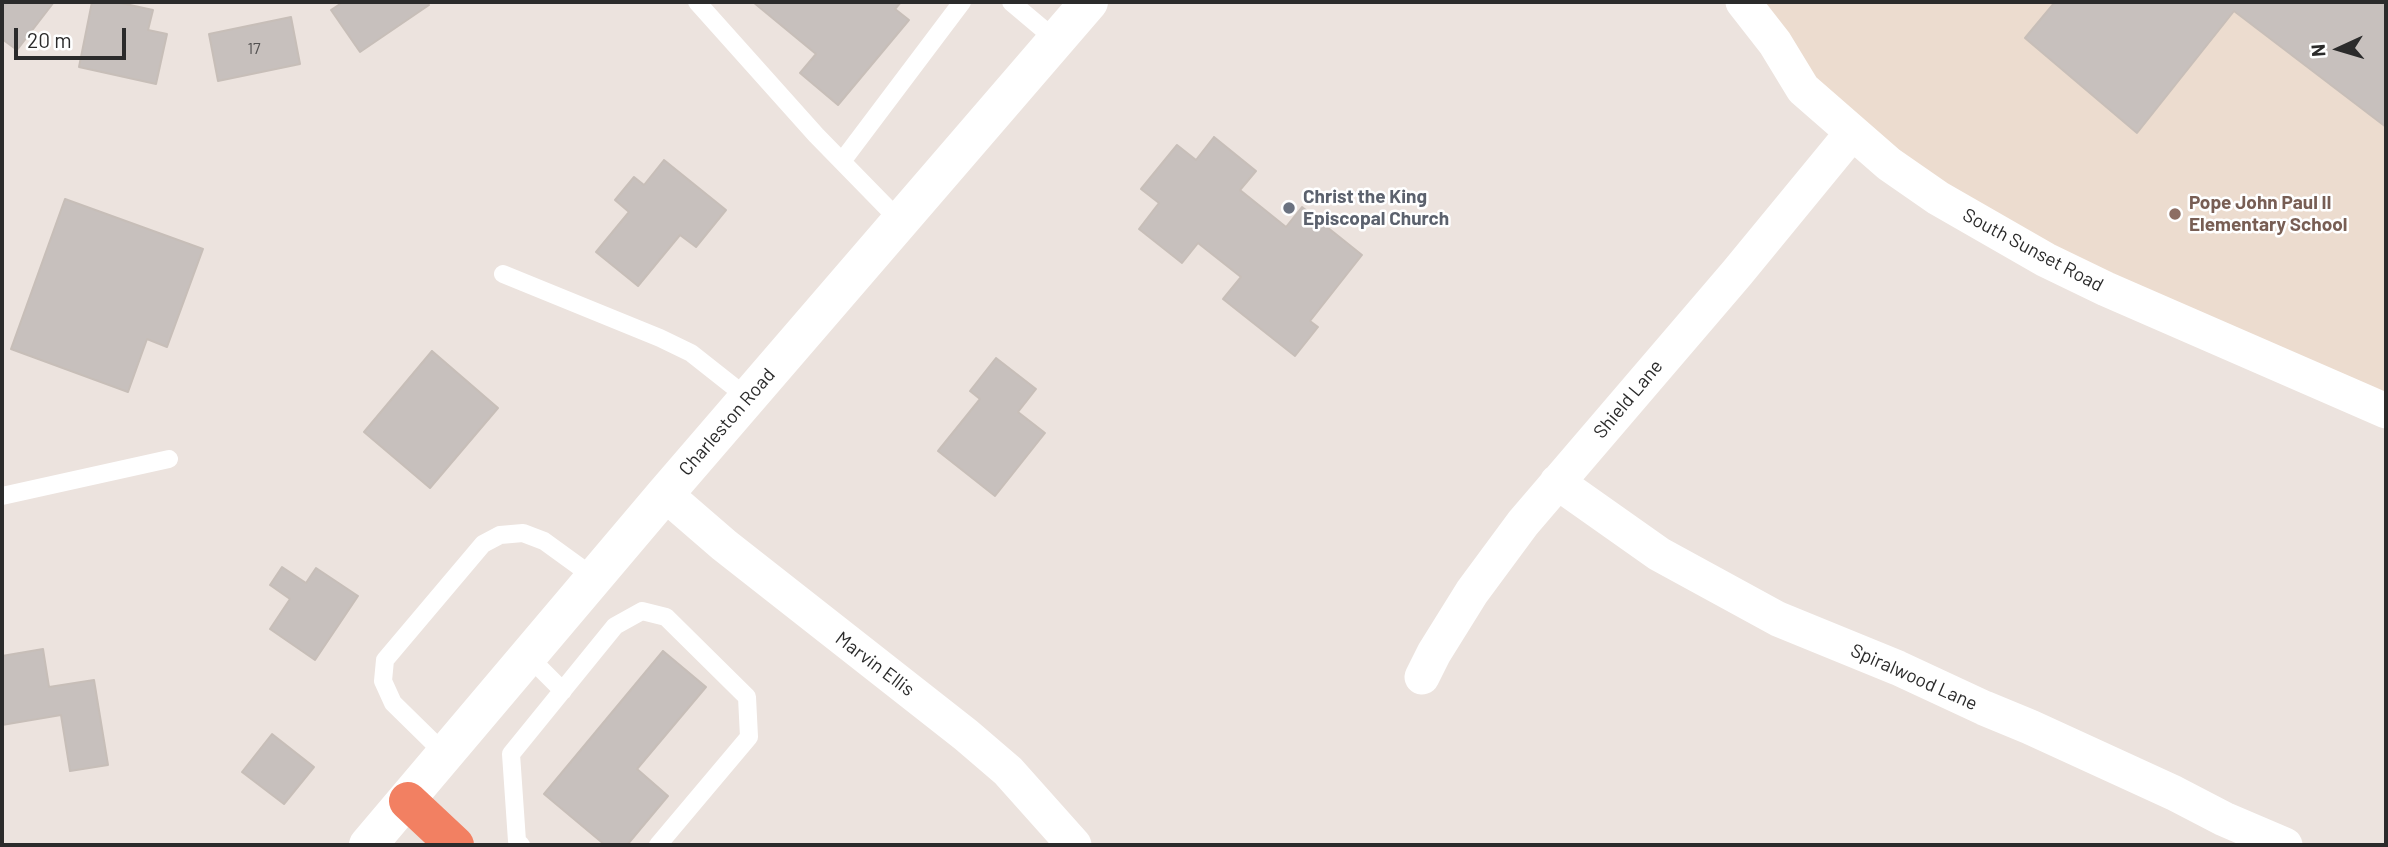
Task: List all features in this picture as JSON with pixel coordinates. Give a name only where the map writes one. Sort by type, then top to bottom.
[{"type":"highway","points":[[408,801],[455,845]]},
{"type":"street","name":"Charleston Road","points":[[368,845],[408,801],[665,494],[1089,2]]},
{"type":"street","name":"South Sunset Road","points":[[1743,2],[1775,43],[1802,89],[1889,164],[1938,198],[2046,260],[2227,343],[2386,411]]},
{"type":"street","name":"Shield Lane","points":[[1422,677],[1472,592],[1523,523],[1737,273],[1852,133]]},
{"type":"street","name":"Spiralwood Lane","points":[[1557,482],[1659,554],[1778,619],[2030,726],[2224,819],[2285,845]]},
{"type":"street","name":"Marvin Ellis","points":[[665,494],[724,545],[987,753],[1007,771],[1074,845]]},
{"type":"lane","points":[[697,2],[816,135],[900,221]]},
{"type":"lane","points":[[843,160],[962,2]]},
{"type":"lane","points":[[1012,2],[1056,40]]},
{"type":"lane","points":[[503,274],[691,353],[748,398]]},
{"type":"lane","points":[[2,496],[169,459]]},
{"type":"lane","points":[[446,755],[393,703],[383,681],[385,660],[483,544],[500,535],[523,533],[544,541],[595,578]]},
{"type":"lane","points":[[521,845],[517,841],[511,754],[615,626],[642,611],[666,617],[747,697],[749,737],[658,845]]},
{"type":"lane","points":[[529,657],[563,691]]},
{"type":"shaded area","name":"Pope John Paul II Elementary School","points":[[1742,2],[2386,2],[2386,412],[1889,164]]},
{"type":"building","points":[[2,2],[54,2],[17,50],[2,39]]},
{"type":"building","points":[[92,2],[116,2],[153,10],[148,30],[167,34],[156,84],[79,67]]},
{"type":"building","points":[[343,2],[427,2],[429,5],[360,52],[331,10]]},
{"type":"building","points":[[753,2],[901,2],[895,9],[909,20],[838,105],[800,73],[816,54]]},
{"type":"building","points":[[2055,2],[2386,2],[2386,127],[2234,11],[2137,133],[2025,38]]},
{"type":"building","points":[[291,17],[300,64],[218,81],[209,34]]},
{"type":"building","points":[[1214,137],[1256,171],[1240,190],[1286,227],[1302,207],[1362,255],[1310,321],[1318,327],[1295,356],[1223,299],[1241,277],[1198,243],[1182,263],[1139,229],[1159,203],[1141,189],[1177,145],[1196,160]]},
{"type":"building","points":[[664,160],[726,210],[696,247],[680,235],[638,286],[596,252],[629,212],[615,200],[634,177],[644,185]]},
{"type":"building","points":[[65,199],[203,249],[167,347],[147,339],[128,392],[11,349]]},
{"type":"building","points":[[432,351],[498,408],[430,488],[364,432]]},
{"type":"building","points":[[996,358],[1036,389],[1018,412],[1045,433],[995,496],[938,451],[980,399],[970,391]]},
{"type":"building","points":[[282,567],[306,583],[316,568],[358,596],[315,660],[270,629],[290,599],[270,585]]},
{"type":"building","points":[[43,649],[49,687],[94,680],[108,765],[70,771],[61,715],[2,725],[2,656]]},
{"type":"building","points":[[663,651],[706,687],[637,769],[668,796],[627,845],[605,845],[544,794]]},
{"type":"building","points":[[272,734],[314,767],[284,804],[242,772]]},
{"type":"place","name":"Christ the King Episcopal Church","points":[[1289,208]]},
{"type":"place","name":"Pope John Paul II Elementary School","points":[[2175,214]]}]
